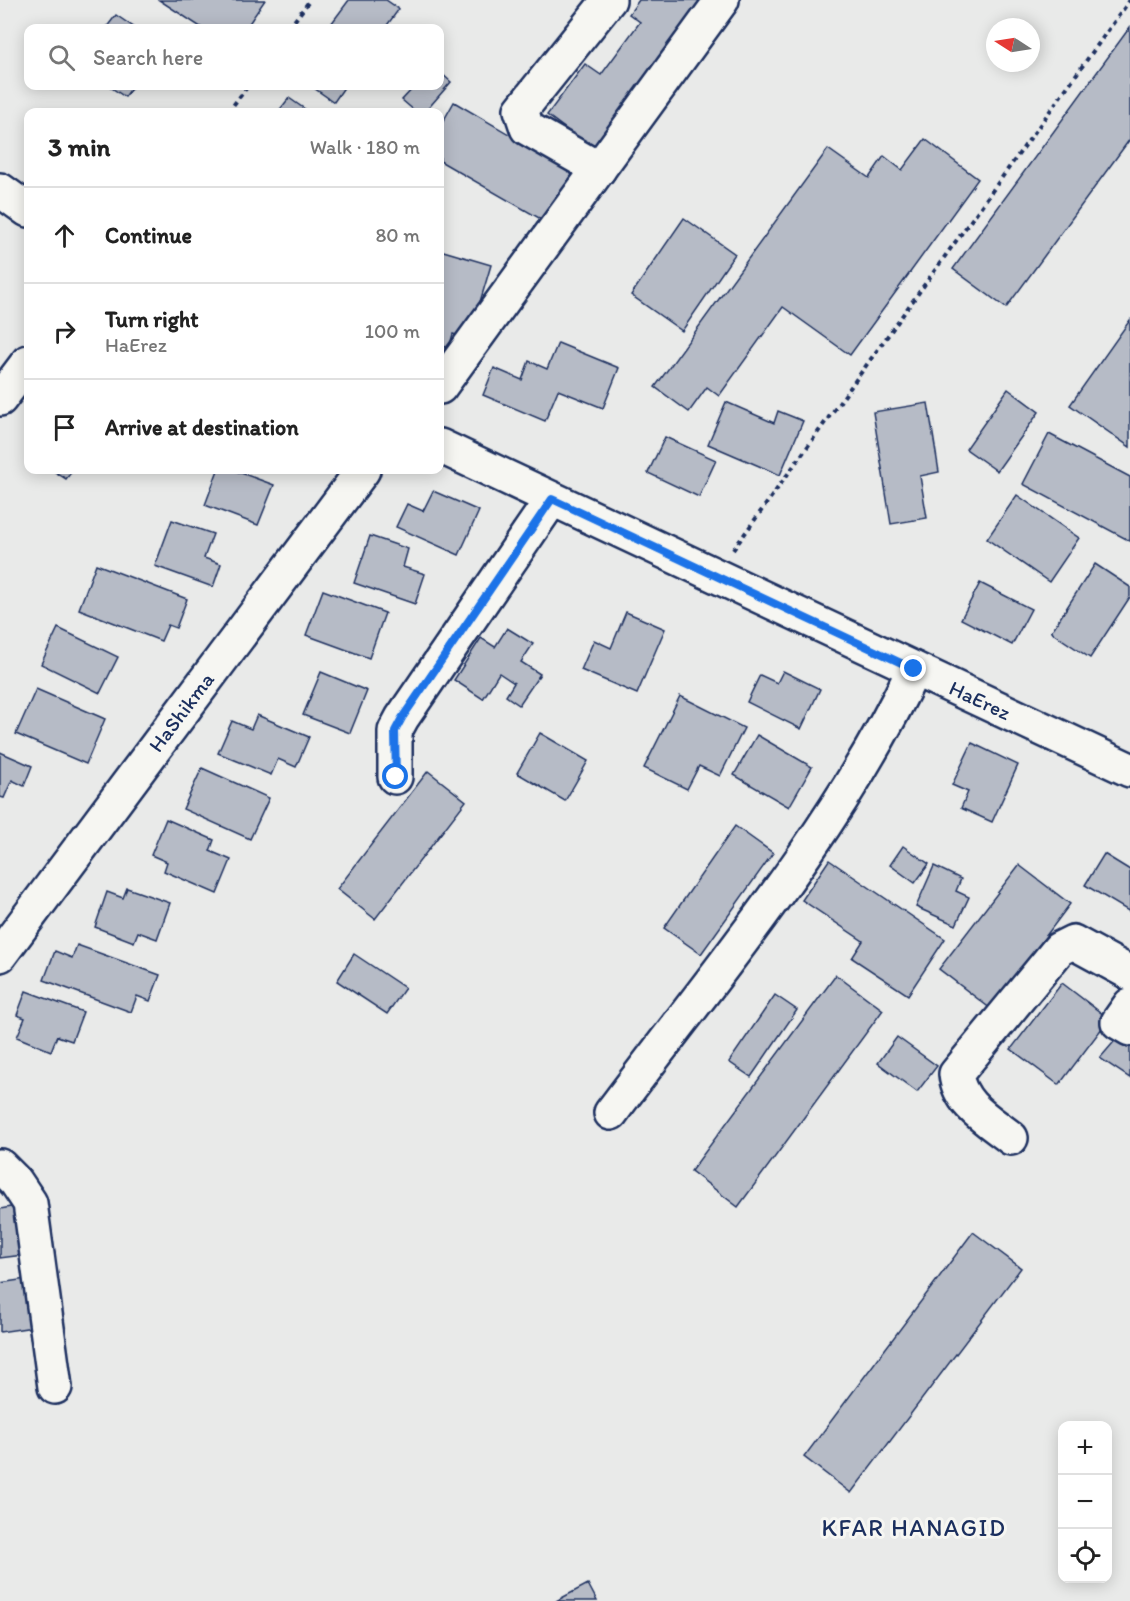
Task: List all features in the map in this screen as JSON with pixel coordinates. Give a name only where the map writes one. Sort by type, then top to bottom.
[{"type":"street","points":[[599,169],[527,128],[521,110],[609,0]]},
{"type":"street","points":[[444,382],[722,0]]},
{"type":"street","points":[[0,189],[24,207]]},
{"type":"street","points":[[0,399],[24,367]]},
{"type":"street","name":"HaErez","points":[[444,448],[1130,770]]},
{"type":"street","name":"HaShikma","points":[[0,955],[360,474]]},
{"type":"street","points":[[396,777],[395,731],[402,718],[552,499]]},
{"type":"street","points":[[611,1113],[831,817],[892,714],[914,669]]},
{"type":"street","points":[[1011,1138],[968,1104],[957,1087],[956,1074],[1059,949],[1073,942],[1130,973]]},
{"type":"street","points":[[1130,1005],[1118,1022],[1130,1029]]},
{"type":"street","points":[[0,1166],[16,1182],[30,1203],[55,1387]]},
{"type":"path","points":[[292,24],[310,0]]},
{"type":"path","points":[[726,580],[733,549],[1130,0]]},
{"type":"path","points":[[231,108],[245,90]]},
{"type":"building","points":[[159,0],[265,0],[249,24],[196,24]]},
{"type":"building","points":[[349,0],[386,0],[399,9],[388,24],[331,24]]},
{"type":"building","points":[[639,0],[702,0],[593,149],[547,115],[585,64],[601,75],[640,22],[629,14]]},
{"type":"building","points":[[116,15],[129,24],[109,24]]},
{"type":"building","points":[[1130,27],[1130,139],[1006,308],[953,269]]},
{"type":"building","points":[[444,76],[451,82],[428,108],[411,108],[402,100],[411,90],[444,90]]},
{"type":"building","points":[[115,90],[130,90],[125,97]]},
{"type":"building","points":[[317,90],[342,90],[334,102]]},
{"type":"building","points":[[289,98],[303,108],[281,108]]},
{"type":"building","points":[[454,102],[574,172],[546,222],[444,163],[444,120]]},
{"type":"building","points":[[925,139],[978,179],[850,355],[783,307],[719,396],[707,387],[689,412],[655,387],[828,149],[869,178],[884,156],[902,170]]},
{"type":"building","points":[[684,218],[735,254],[682,331],[631,295]]},
{"type":"building","points":[[444,251],[491,265],[469,339],[453,334],[449,348],[444,346]]},
{"type":"building","points":[[1130,320],[1130,447],[1070,405]]},
{"type":"building","points":[[558,343],[619,368],[603,408],[558,390],[545,421],[483,395],[494,368],[522,380],[529,361],[547,369]]},
{"type":"building","points":[[1008,389],[1039,412],[997,471],[966,449]]},
{"type":"building","points":[[726,402],[774,423],[778,411],[803,421],[780,475],[708,444]]},
{"type":"building","points":[[928,403],[939,472],[920,476],[927,518],[891,524],[873,412]]},
{"type":"building","points":[[1049,434],[1130,477],[1130,541],[1023,484]]},
{"type":"building","points":[[665,437],[716,460],[699,497],[648,473]]},
{"type":"building","points":[[58,474],[70,474],[66,479]]},
{"type":"building","points":[[217,474],[244,474],[274,485],[258,525],[205,505]]},
{"type":"building","points":[[433,491],[479,511],[459,555],[396,527],[407,504],[423,511]]},
{"type":"building","points":[[1017,495],[1079,538],[1049,582],[987,539]]},
{"type":"building","points":[[172,520],[213,534],[204,558],[221,564],[213,587],[155,566]]},
{"type":"building","points":[[370,536],[408,549],[403,567],[425,574],[415,604],[354,583]]},
{"type":"building","points":[[96,564],[187,599],[176,628],[168,625],[161,641],[79,609]]},
{"type":"building","points":[[1095,564],[1130,587],[1130,597],[1090,658],[1051,632]]},
{"type":"building","points":[[980,583],[1031,609],[1012,645],[961,619]]},
{"type":"building","points":[[323,590],[385,613],[369,658],[306,635]]},
{"type":"building","points":[[626,612],[665,629],[637,694],[581,670],[594,640],[611,648]]},
{"type":"building","points":[[58,628],[118,657],[100,693],[41,664]]},
{"type":"building","points":[[507,628],[533,644],[521,662],[540,674],[519,705],[506,696],[514,683],[499,673],[483,699],[454,680],[481,638],[495,647]]},
{"type":"building","points":[[783,671],[820,689],[801,729],[747,702],[760,675],[777,683]]},
{"type":"building","points":[[321,672],[367,691],[350,733],[303,715]]},
{"type":"building","points":[[36,689],[105,719],[86,764],[16,734]]},
{"type":"building","points":[[680,696],[744,728],[720,776],[699,766],[687,789],[644,768]]},
{"type":"building","points":[[257,715],[309,737],[296,767],[278,759],[271,775],[218,753],[232,721],[251,729]]},
{"type":"building","points":[[540,733],[588,761],[565,801],[517,773]]},
{"type":"building","points":[[757,735],[812,767],[789,807],[734,775]]},
{"type":"building","points":[[972,743],[1018,765],[992,822],[961,808],[968,792],[952,785]]},
{"type":"building","points":[[0,752],[32,766],[24,786],[12,780],[4,798],[0,797]]},
{"type":"building","points":[[202,768],[269,798],[250,839],[183,809]]},
{"type":"building","points":[[428,771],[466,801],[375,919],[337,889]]},
{"type":"building","points":[[166,819],[214,840],[210,851],[231,860],[217,894],[164,871],[167,862],[151,855]]},
{"type":"building","points":[[735,826],[773,853],[701,954],[664,928]]},
{"type":"building","points":[[903,846],[929,864],[915,883],[890,865]]},
{"type":"building","points":[[1104,854],[1130,870],[1130,912],[1085,885]]},
{"type":"building","points":[[829,860],[945,939],[908,995],[852,958],[863,941],[802,900]]},
{"type":"building","points":[[1019,865],[1070,904],[991,1009],[939,969]]},
{"type":"building","points":[[934,866],[961,879],[956,891],[969,897],[956,925],[916,907]]},
{"type":"building","points":[[127,888],[170,903],[157,939],[138,932],[134,942],[95,927],[107,892],[123,898]]},
{"type":"building","points":[[77,945],[160,975],[150,1001],[137,996],[131,1012],[44,980],[55,951],[72,958]]},
{"type":"building","points":[[354,954],[405,988],[387,1014],[337,981]]},
{"type":"building","points":[[836,975],[883,1010],[738,1207],[691,1171]]},
{"type":"building","points":[[1062,983],[1109,1019],[1059,1085],[1011,1049]]},
{"type":"building","points":[[26,991],[83,1012],[72,1041],[57,1036],[51,1051],[17,1037],[25,1018],[17,1015]]},
{"type":"building","points":[[775,995],[797,1010],[751,1077],[729,1062]]},
{"type":"building","points":[[1119,1036],[1130,1045],[1130,1078],[1100,1058]]},
{"type":"building","points":[[897,1037],[937,1066],[917,1092],[878,1063]]},
{"type":"building","points":[[16,1206],[23,1255],[0,1258],[0,1209]]},
{"type":"building","points":[[973,1232],[1021,1268],[851,1493],[804,1457]]},
{"type":"building","points":[[26,1279],[33,1327],[0,1332],[0,1283]]},
{"type":"building","points":[[588,1584],[597,1601],[556,1601]]},
{"type":"district","name":"KFAR HANAGID","points":[[914,1527]]},
{"type":"route","points":[[396,777],[395,731],[402,718],[552,499],[914,669]]}]
